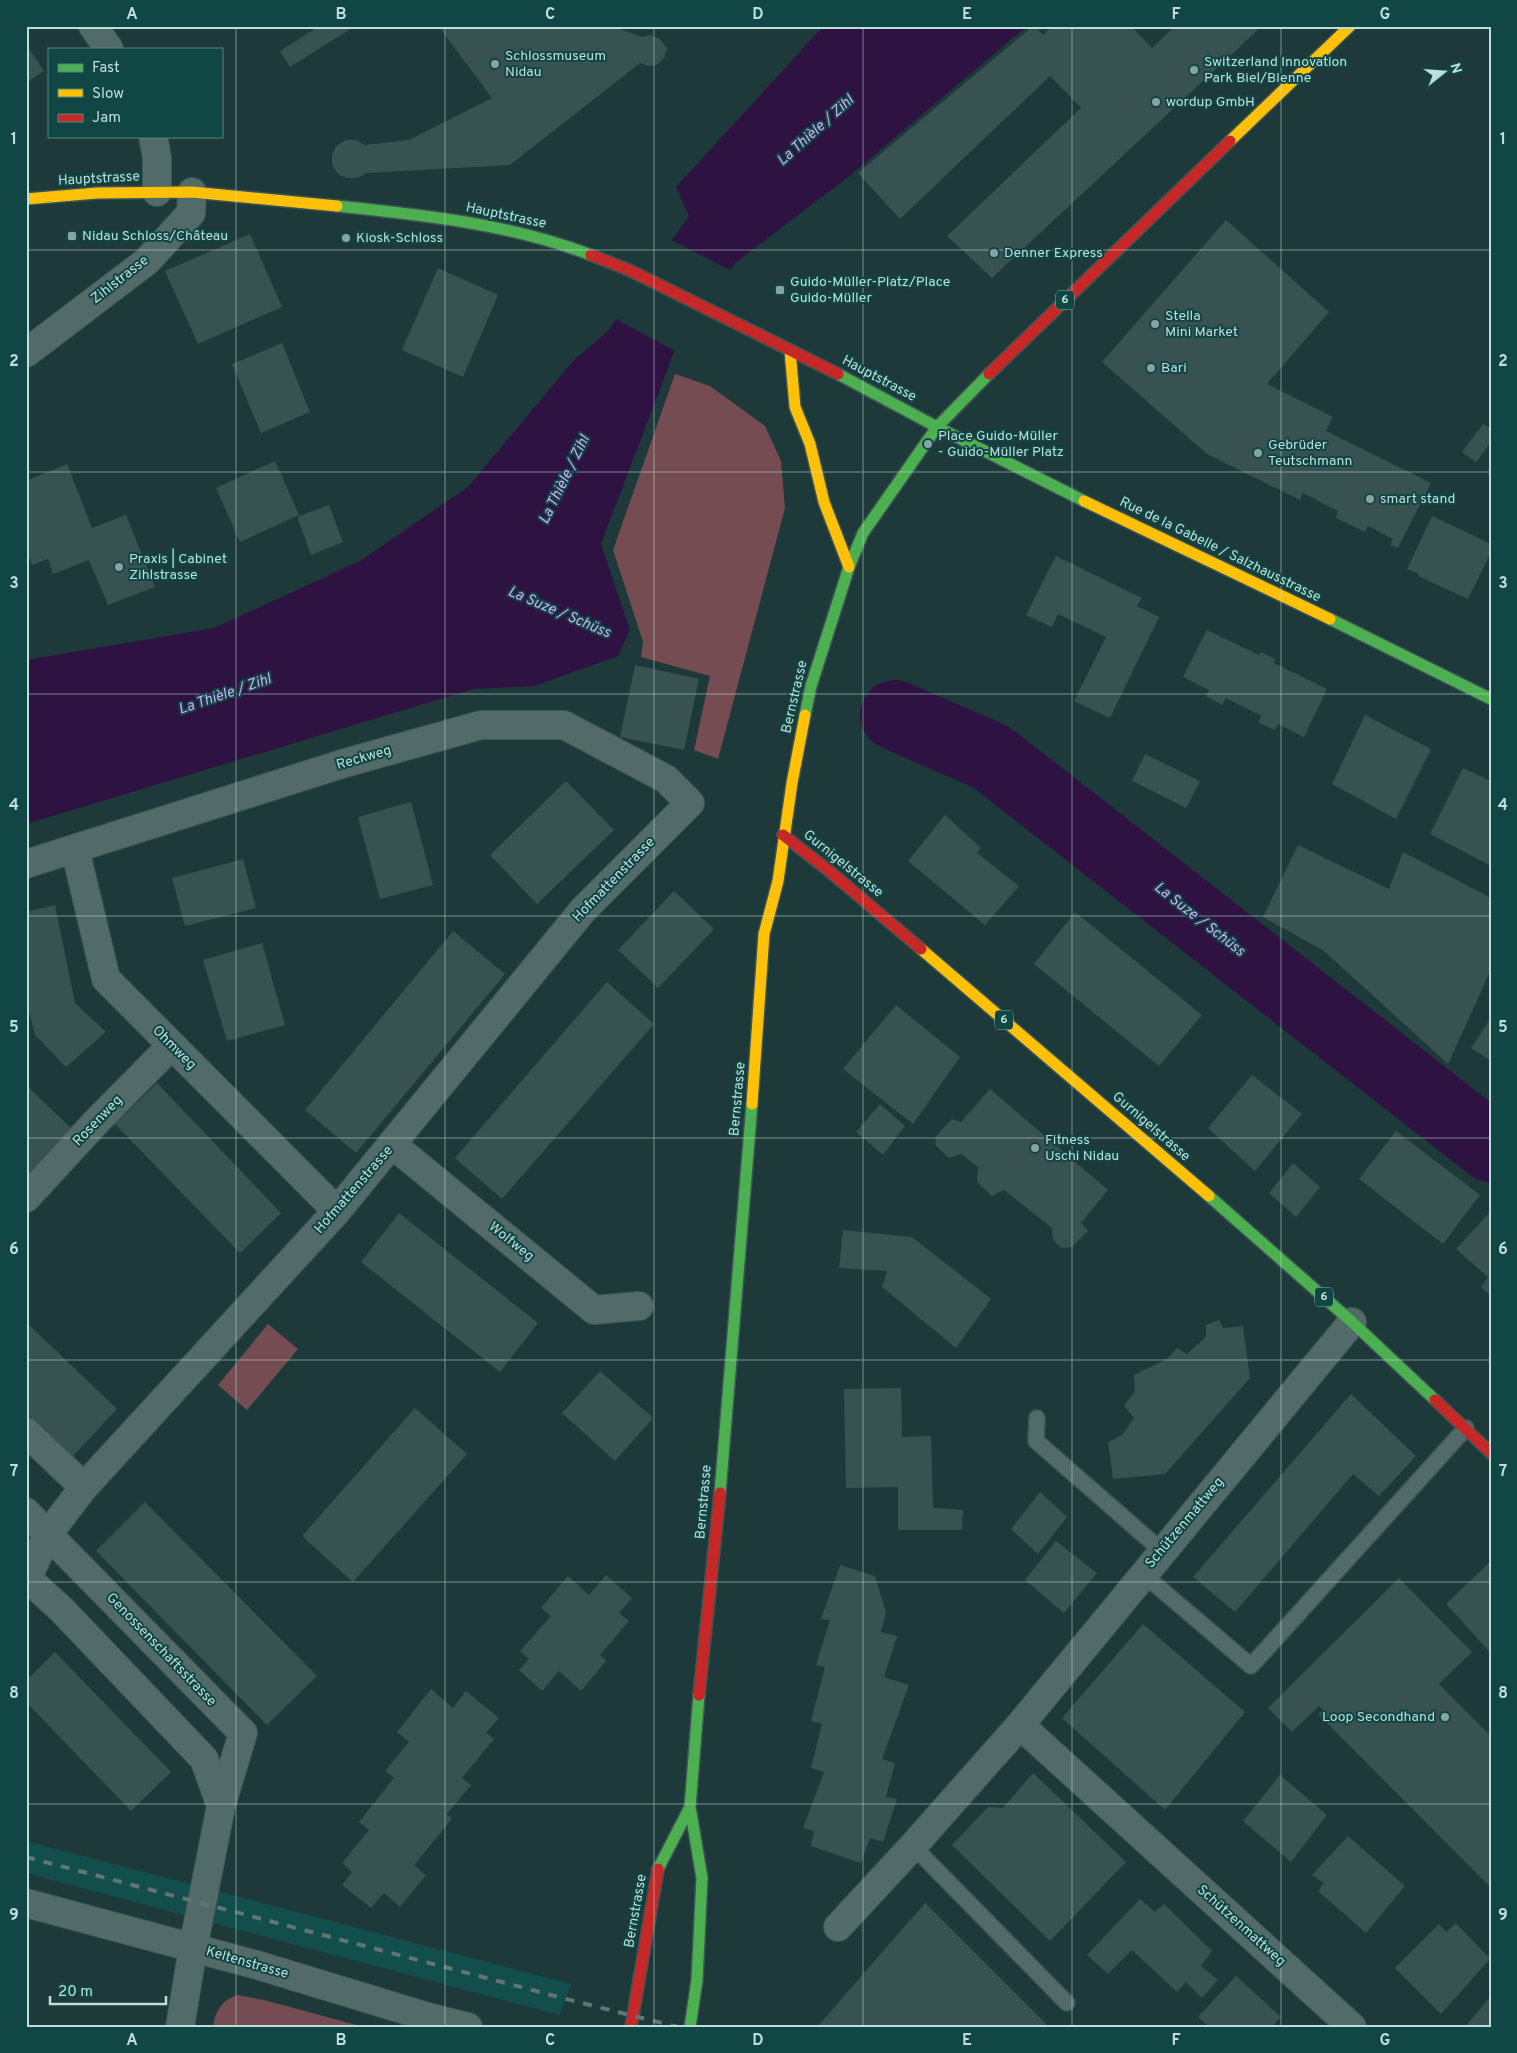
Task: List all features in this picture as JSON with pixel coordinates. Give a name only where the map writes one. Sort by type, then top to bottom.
[{"type":"main road","name":"6","points":[[937,427],[1013,349],[1350,26]]},
{"type":"main road","name":"Hauptstrasse","points":[[26,199],[97,193],[192,192],[422,215],[511,230],[572,248],[629,270],[858,384],[937,427]]},
{"type":"main road","points":[[790,351],[795,407],[810,444],[824,502],[849,567]]},
{"type":"main road","name":"Bernstrasse","points":[[690,2027],[697,1980],[702,1878],[690,1807],[697,1712],[717,1532],[758,1034],[764,934],[778,881],[783,835],[811,686],[849,567],[863,533],[937,427]]},
{"type":"main road","name":"Rue de la Gabelle / Salzhausstrasse","points":[[937,427],[1038,479],[1336,622],[1491,699]]},
{"type":"main road","name":"Gurnigelstrasse","points":[[783,835],[828,870],[1152,1147],[1352,1322],[1491,1452]]},
{"type":"main road","name":"Bernstrasse","points":[[631,2027],[658,1869],[690,1807]]},
{"type":"street","points":[[93,26],[108,48]]},
{"type":"street","points":[[153,138],[157,158],[157,192]]},
{"type":"street","name":"Zihlstrasse","points":[[26,352],[147,261],[191,213],[192,192]]},
{"type":"street","name":"Reckweg","points":[[26,864],[345,763],[481,724],[564,725],[666,779],[690,803]]},
{"type":"street","name":"Hofmattenstrasse","points":[[27,1580],[48,1534],[84,1487],[337,1211],[583,910],[690,803]]},
{"type":"street","name":"Ohmweg","points":[[75,848],[106,979],[337,1211]]},
{"type":"street","name":"Rosenweg","points":[[26,1198],[97,1121],[171,1046]]},
{"type":"street","name":"Wolfweg","points":[[392,1145],[594,1310],[639,1306]]},
{"type":"street","name":"Schützenmattweg","points":[[838,1927],[913,1846],[1020,1725],[1352,1322]]},
{"type":"street","points":[[26,1432],[84,1487]]},
{"type":"street","name":"Genossenschaftsstrasse","points":[[26,1512],[243,1733],[221,1806],[193,1948],[180,2027]]},
{"type":"street","points":[[27,1580],[62,1610],[204,1759],[221,1806]]},
{"type":"street","name":"Schützenmattweg","points":[[1020,1725],[1352,2027]]},
{"type":"street","name":"Keltenstrasse","points":[[26,1903],[193,1948],[468,2027]]},
{"type":"lane","points":[[1036,1418],[1036,1442],[1162,1551]]},
{"type":"lane","points":[[1143,1574],[1250,1666],[1466,1428]]},
{"type":"lane","points":[[913,1846],[1067,2003]]},
{"type":"shaded area","points":[[675,374],[710,386],[765,426],[781,461],[785,508],[718,759],[694,750],[710,676],[641,657],[643,642],[613,550]]},
{"type":"shaded area","points":[[268,1324],[298,1349],[247,1410],[218,1385]]},
{"type":"shaded area","points":[[26,1841],[571,1984],[560,2015],[26,1873]]},
{"type":"shaded area","points":[[237,1995],[264,2000],[364,2027],[213,2027],[215,2016],[223,2003]]},
{"type":"water","name":"La Thièle / Zihl","points":[[826,26],[1027,26],[847,178],[735,263],[676,347],[601,544],[630,630],[618,656],[535,686],[473,689],[26,824],[26,660],[214,628],[360,561],[468,487],[574,360],[608,331],[689,216],[676,187],[818,32]]},
{"type":"pier","points":[[669,239],[732,271],[677,352],[614,318]]},
{"type":"building","points":[[319,26],[355,26],[290,67],[280,51]]},
{"type":"building","points":[[438,26],[611,26],[642,37],[651,35],[660,39],[667,48],[664,58],[657,65],[648,66],[640,63],[510,165],[366,173],[357,178],[347,178],[338,174],[332,165],[332,155],[336,146],[346,140],[356,140],[365,145],[409,140],[492,98]]},
{"type":"building","points":[[1033,26],[1043,35],[1052,26],[1131,26],[1152,48],[1175,26],[1262,26],[992,278],[947,236],[1081,108],[1050,76],[900,219],[858,173]]},
{"type":"building","points":[[26,44],[44,71],[26,83]]},
{"type":"building","points":[[1226,220],[1329,312],[1267,384],[1333,417],[1326,431],[1431,483],[1398,548],[1390,545],[1393,539],[1368,526],[1365,532],[1336,518],[1338,511],[1303,493],[1300,500],[1207,454],[1102,362]]},
{"type":"building","points":[[250,234],[282,307],[198,344],[165,271]]},
{"type":"building","points":[[438,268],[498,295],[463,377],[402,350]]},
{"type":"building","points":[[282,343],[310,412],[261,433],[232,364]]},
{"type":"building","points":[[1483,424],[1491,429],[1491,442],[1476,462],[1462,452]]},
{"type":"building","points":[[275,461],[299,515],[240,542],[216,488]]},
{"type":"building","points":[[67,464],[92,528],[126,515],[155,587],[108,605],[89,560],[53,574],[48,559],[32,565],[26,551],[26,481]]},
{"type":"building","points":[[329,505],[343,542],[311,555],[297,517]]},
{"type":"building","points":[[1432,516],[1491,544],[1491,552],[1468,599],[1407,569]]},
{"type":"building","points":[[1056,556],[1142,598],[1137,606],[1159,617],[1110,718],[1074,701],[1106,637],[1058,614],[1052,627],[1026,615]]},
{"type":"building","points":[[1207,630],[1259,655],[1261,652],[1275,659],[1274,663],[1327,689],[1304,737],[1278,724],[1275,730],[1258,722],[1262,716],[1226,698],[1222,705],[1206,696],[1209,690],[1183,677]]},
{"type":"building","points":[[635,665],[699,679],[684,750],[620,737]]},
{"type":"building","points":[[1365,715],[1431,749],[1396,819],[1332,784]]},
{"type":"building","points":[[1145,754],[1200,781],[1186,808],[1132,781]]},
{"type":"building","points":[[1463,768],[1491,781],[1491,866],[1430,834]]},
{"type":"building","points":[[566,781],[614,830],[537,904],[490,855]]},
{"type":"building","points":[[411,802],[433,885],[380,899],[358,817]]},
{"type":"building","points":[[945,815],[981,848],[977,853],[1019,886],[985,925],[908,861]]},
{"type":"building","points":[[1298,845],[1389,889],[1403,852],[1491,898],[1491,970],[1448,1064],[1324,951],[1263,917]]},
{"type":"building","points":[[243,859],[256,908],[185,926],[172,878]]},
{"type":"building","points":[[674,891],[714,929],[658,988],[618,950]]},
{"type":"building","points":[[55,905],[75,1003],[106,1032],[66,1067],[35,1035],[26,1001],[26,912]]},
{"type":"building","points":[[1075,912],[1202,1015],[1159,1066],[1034,964]]},
{"type":"building","points":[[453,931],[505,974],[356,1153],[305,1110]]},
{"type":"building","points":[[262,943],[285,1025],[227,1041],[203,960]]},
{"type":"building","points":[[607,982],[654,1024],[502,1199],[455,1158]]},
{"type":"building","points":[[896,1005],[960,1057],[913,1124],[843,1069]]},
{"type":"building","points":[[1491,1018],[1491,1061],[1471,1048]]},
{"type":"building","points":[[1252,1075],[1302,1114],[1255,1171],[1208,1128]]},
{"type":"building","points":[[157,1083],[281,1213],[240,1253],[115,1124]]},
{"type":"building","points":[[26,1087],[71,1128],[26,1176]]},
{"type":"building","points":[[990,1089],[1108,1190],[1081,1223],[1088,1231],[1072,1247],[1061,1248],[1053,1240],[1052,1228],[1004,1190],[992,1196],[977,1182],[978,1167],[961,1154],[949,1158],[935,1145],[936,1136],[952,1119],[961,1122]]},
{"type":"building","points":[[880,1104],[905,1126],[883,1155],[856,1132]]},
{"type":"building","points":[[1396,1131],[1480,1195],[1443,1244],[1359,1179]]},
{"type":"building","points":[[1293,1163],[1320,1187],[1296,1217],[1269,1193]]},
{"type":"building","points":[[1491,1211],[1491,1296],[1481,1287],[1488,1277],[1456,1249]]},
{"type":"building","points":[[399,1213],[538,1323],[500,1372],[361,1262]]},
{"type":"building","points":[[843,1230],[912,1237],[991,1299],[956,1348],[882,1287],[887,1271],[839,1268]]},
{"type":"building","points":[[1219,1320],[1223,1328],[1243,1326],[1250,1378],[1165,1474],[1113,1479],[1108,1442],[1122,1435],[1134,1418],[1124,1406],[1135,1391],[1134,1375],[1167,1359],[1177,1348],[1187,1354],[1206,1337],[1206,1325]]},
{"type":"building","points":[[26,1322],[117,1409],[72,1457],[26,1413]]},
{"type":"building","points":[[600,1371],[653,1418],[615,1461],[562,1413]]},
{"type":"building","points":[[901,1388],[902,1437],[931,1436],[933,1508],[963,1510],[962,1530],[898,1530],[898,1487],[846,1488],[844,1389]]},
{"type":"building","points":[[1351,1394],[1416,1456],[1379,1496],[1353,1474],[1235,1612],[1193,1577]]},
{"type":"building","points":[[415,1408],[467,1454],[353,1582],[302,1536]]},
{"type":"building","points":[[1040,1492],[1067,1517],[1038,1554],[1011,1529]]},
{"type":"building","points":[[145,1502],[317,1676],[267,1725],[96,1551]]},
{"type":"building","points":[[1056,1541],[1097,1573],[1064,1613],[1025,1580]]},
{"type":"building","points":[[1491,1561],[1491,1650],[1489,1651],[1446,1604]]},
{"type":"building","points":[[840,1565],[875,1576],[886,1612],[881,1632],[897,1636],[884,1677],[909,1685],[882,1759],[895,1763],[886,1797],[897,1799],[883,1842],[870,1838],[861,1863],[811,1846],[814,1831],[803,1828],[824,1772],[811,1768],[822,1724],[811,1721],[825,1667],[816,1665],[830,1620],[821,1619]]},
{"type":"building","points":[[606,1575],[632,1598],[619,1613],[629,1621],[600,1655],[606,1661],[581,1691],[559,1671],[542,1691],[519,1670],[529,1659],[520,1651],[551,1616],[541,1608],[568,1576],[589,1595]]},
{"type":"building","points":[[1399,1578],[1472,1652],[1439,1684],[1491,1736],[1491,1888],[1318,1714],[1323,1710],[1319,1706],[1292,1732],[1268,1708]]},
{"type":"building","points":[[1143,1624],[1245,1712],[1165,1810],[1062,1718]]},
{"type":"building","points":[[55,1652],[171,1772],[131,1811],[26,1702],[26,1681]]},
{"type":"building","points":[[431,1689],[453,1708],[466,1691],[499,1718],[486,1733],[494,1739],[462,1778],[471,1785],[447,1814],[452,1819],[414,1865],[426,1875],[400,1907],[384,1893],[371,1908],[342,1885],[352,1872],[342,1863],[369,1830],[359,1822],[394,1778],[385,1771],[409,1742],[397,1732]]},
{"type":"building","points":[[1033,1773],[1126,1862],[1050,1941],[952,1845],[988,1807],[1003,1808]]},
{"type":"building","points":[[1280,1775],[1327,1815],[1291,1862],[1243,1821]]},
{"type":"building","points":[[1348,1836],[1405,1886],[1366,1933],[1318,1891],[1324,1883],[1312,1875]]},
{"type":"building","points":[[1140,1899],[1155,1912],[1164,1904],[1212,1951],[1201,1966],[1218,1980],[1202,1998],[1186,1982],[1177,1992],[1132,1950],[1108,1974],[1087,1955]]},
{"type":"building","points":[[925,1903],[1049,2027],[817,2027]]},
{"type":"building","points":[[1456,1923],[1490,1959],[1441,2014],[1395,1968],[1439,1924],[1446,1932]]},
{"type":"building","points":[[1236,1976],[1281,2017],[1272,2027],[1209,2027],[1198,2017]]},
{"type":"building","points":[[1491,1996],[1491,2027],[1465,2027]]},
{"type":"waterway","name":"La Suze / Schüss","points":[[895,715],[991,757],[1491,1147]]},
{"type":"railway","points":[[26,1857],[678,2027]]},
{"type":"traffic: fast","points":[[337,206],[434,217],[498,228],[560,244],[591,255]]},
{"type":"traffic: fast","points":[[838,374],[937,427],[1084,501]]},
{"type":"traffic: fast","points":[[805,715],[811,686],[849,567],[863,533],[937,427],[989,374]]},
{"type":"traffic: fast","points":[[1330,619],[1491,699]]},
{"type":"traffic: fast","points":[[720,1493],[752,1104]]},
{"type":"traffic: fast","points":[[1209,1196],[1352,1322],[1435,1400]]},
{"type":"traffic: fast","points":[[690,2027],[697,1980],[702,1878],[690,1807],[699,1695]]},
{"type":"traffic: fast","points":[[658,1869],[690,1807]]},
{"type":"traffic: slow","points":[[1230,141],[1350,26]]},
{"type":"traffic: slow","points":[[26,199],[97,193],[192,192],[337,206]]},
{"type":"traffic: slow","points":[[790,351],[795,407],[810,444],[824,502],[849,567]]},
{"type":"traffic: slow","points":[[1084,501],[1330,619]]},
{"type":"traffic: slow","points":[[752,1104],[764,934],[778,881],[792,783],[805,715]]},
{"type":"traffic: slow","points":[[921,949],[1209,1196]]},
{"type":"traffic: jam","points":[[989,374],[1230,141]]},
{"type":"traffic: jam","points":[[591,255],[629,270],[838,374]]},
{"type":"traffic: jam","points":[[783,835],[828,870],[921,949]]},
{"type":"traffic: jam","points":[[1435,1400],[1491,1453]]},
{"type":"traffic: jam","points":[[699,1695],[720,1493]]},
{"type":"traffic: jam","points":[[631,2027],[658,1869]]},
{"type":"place","name":"Schlossmuseum Nidau","points":[[495,64]]},
{"type":"place","name":"Switzerland Innovation Park Biel/BIenne","points":[[1194,70]]},
{"type":"place","name":"wordup GmbH","points":[[1156,102]]},
{"type":"place","name":"Nidau Schloss/Château","points":[[72,236]]},
{"type":"place","name":"Kiosk-Schloss","points":[[346,238]]},
{"type":"place","name":"Denner Express","points":[[994,253]]},
{"type":"place","name":"Guido-Müller-Platz/Place Guido-Müller","points":[[780,290]]},
{"type":"place","name":"Stella Mini Market","points":[[1155,324]]},
{"type":"place","name":"Bari","points":[[1151,368]]},
{"type":"place","name":"Place Guido-Müller - Guido-Müller Platz","points":[[928,444]]},
{"type":"place","name":"Gebrüder Teutschmann","points":[[1258,453]]},
{"type":"place","name":"smart stand","points":[[1370,499]]},
{"type":"place","name":"Praxis | Cabinet Zihlstrasse","points":[[119,567]]},
{"type":"place","name":"Fitness Uschi Nidau","points":[[1035,1148]]},
{"type":"place","name":"Loop Secondhand","points":[[1445,1717]]}]
